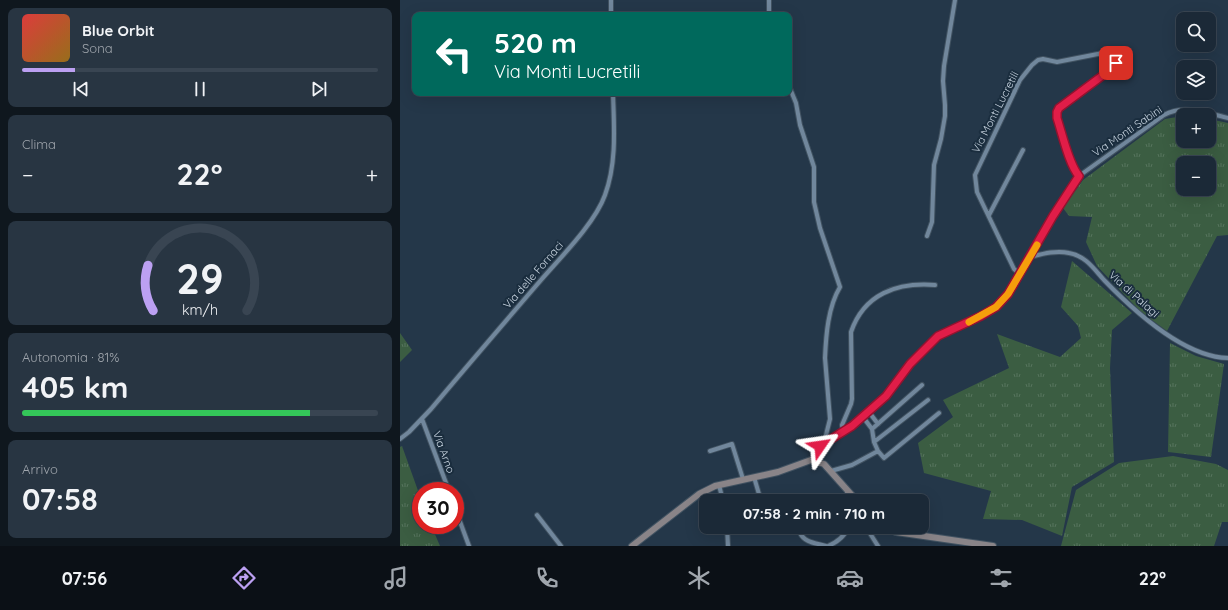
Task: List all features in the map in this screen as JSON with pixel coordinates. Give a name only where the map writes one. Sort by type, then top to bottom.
[{"type":"main road","points":[[632,546],[699,494],[719,485],[778,472],[811,460],[824,464],[851,494]]},
{"type":"main road","points":[[910,534],[992,546]]},
{"type":"street","points":[[611,0],[611,12]]},
{"type":"street","points":[[769,0],[770,12]]},
{"type":"street","points":[[927,236],[932,222],[934,166],[945,116],[946,105],[943,81],[944,66],[955,0]]},
{"type":"street","name":"Via Monti Lucretili","points":[[1020,274],[1014,269],[989,215],[976,192],[975,175],[1013,94],[1025,73],[1038,60],[1043,59],[1057,62],[1108,52],[1114,54],[1116,59],[1114,67],[1059,108],[1057,112],[1057,118],[1070,158],[1075,172],[1079,176]]},
{"type":"street","points":[[792,93],[796,103],[800,125],[814,167],[814,202],[820,228],[840,287],[835,295],[832,306],[825,358],[830,419],[824,444]]},
{"type":"street","name":"Via delle Fornaci","points":[[400,439],[422,419],[571,245],[600,207],[608,186],[613,161],[613,96]]},
{"type":"street","name":"Via Monti Sabini","points":[[811,460],[820,446],[852,426],[886,396],[910,364],[938,336],[981,316],[996,307],[1008,294],[1053,216],[1079,176],[1171,112],[1184,109],[1228,118]]},
{"type":"street","points":[[989,215],[1023,150]]},
{"type":"street","name":"Via di Palagi","points":[[1030,257],[1058,252],[1078,256],[1089,262],[1104,280],[1138,313],[1176,340],[1201,352],[1228,358]]},
{"type":"street","points":[[844,432],[842,425],[852,399],[851,332],[860,313],[867,304],[881,293],[907,286],[926,284],[934,285]]},
{"type":"street","points":[[872,429],[922,386]]},
{"type":"street","points":[[874,442],[928,400]]},
{"type":"street","points":[[869,412],[878,424]]},
{"type":"street","points":[[863,417],[872,429],[874,442],[878,451],[884,458],[939,413]]},
{"type":"street","name":"Via Arno","points":[[422,419],[446,482]]},
{"type":"street","points":[[710,451],[732,444],[743,479]]},
{"type":"street","points":[[831,471],[852,465],[878,451]]},
{"type":"street","points":[[754,477],[759,494]]},
{"type":"street","points":[[719,485],[721,494]]},
{"type":"street","points":[[846,488],[848,494]]},
{"type":"street","points":[[537,515],[561,546]]},
{"type":"street","points":[[464,532],[469,546]]},
{"type":"street","points":[[727,534],[728,546]]},
{"type":"street","points":[[801,534],[807,541],[827,546],[836,543],[845,534]]},
{"type":"street","points":[[870,534],[878,546]]},
{"type":"green space","points":[[1176,117],[1176,148],[1216,148],[1216,120],[1228,123],[1228,235],[1217,236],[1167,331],[1141,312],[1097,266],[1086,242],[1092,217],[1069,216],[1063,208],[1083,180],[1165,119]]},
{"type":"green space","points":[[1072,261],[1132,313],[1112,330],[1110,368],[1114,462],[1072,487],[1062,536],[1022,520],[983,519],[991,491],[924,473],[918,443],[953,417],[943,400],[1009,368],[997,334],[1060,357],[1081,338],[1078,326],[1061,307]]},
{"type":"green space","points":[[400,333],[412,350],[400,362]]},
{"type":"green space","points":[[1170,343],[1196,356],[1224,364],[1211,457],[1168,452]]},
{"type":"green space","points":[[402,446],[415,482],[412,482],[412,534],[435,534],[440,546],[400,546],[400,447]]},
{"type":"green space","points":[[1173,456],[1216,464],[1228,470],[1228,522],[1222,522],[1214,546],[1061,546],[1076,490],[1119,463]]},
{"type":"slow traffic","points":[[969,322],[996,307],[1008,294],[1037,245]]},
{"type":"route","points":[[820,446],[852,426],[886,396],[910,364],[938,336],[981,316],[996,307],[1008,294],[1053,216],[1079,176],[1075,172],[1070,158],[1057,118],[1057,112],[1059,108],[1110,71],[1116,63]]}]
